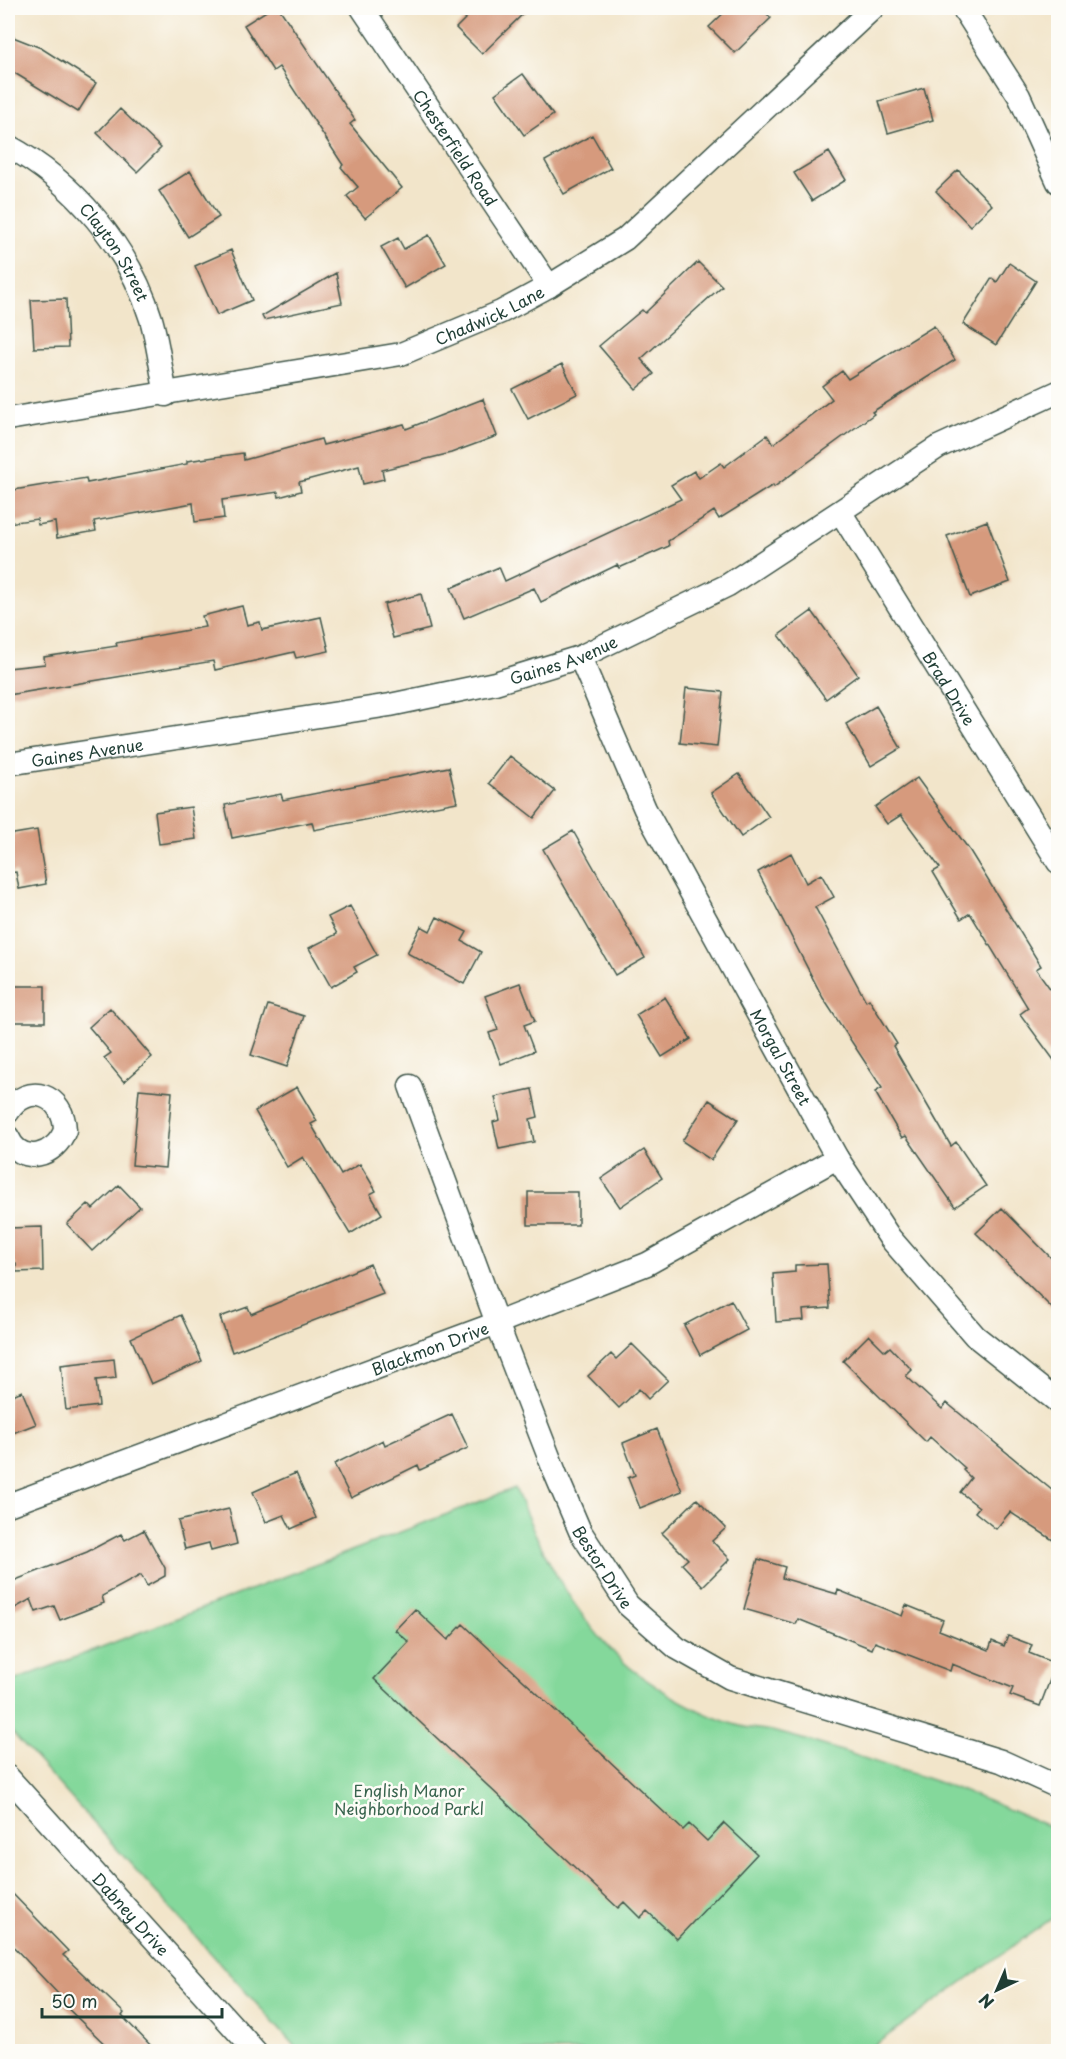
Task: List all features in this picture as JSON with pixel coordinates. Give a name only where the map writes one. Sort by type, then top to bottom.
[{"type":"street","name":"Chesterfield Road","points":[[362,8],[549,286]]},
{"type":"street","name":"Chadwick Lane","points":[[8,419],[166,395],[401,354],[501,312],[549,286],[625,239],[873,8]]},
{"type":"street","points":[[963,8],[1018,96],[1059,182]]},
{"type":"street","name":"Clayton Street","points":[[8,146],[32,159],[89,210],[131,270],[150,318],[166,395]]},
{"type":"street","name":"Gaines Avenue","points":[[8,764],[390,705],[495,682],[580,657],[728,585],[841,513],[938,447],[1059,392]]},
{"type":"street","name":"Brad Drive","points":[[841,513],[1059,862]]},
{"type":"street","name":"Morgal Street","points":[[580,657],[645,809],[837,1158],[890,1238],[975,1336],[1059,1402]]},
{"type":"street","name":"Bestor Drive","points":[[410,1086],[497,1323],[580,1531],[628,1605],[677,1648],[730,1678],[1001,1761],[1059,1787]]},
{"type":"street","points":[[8,1112],[19,1099],[38,1095],[47,1097],[61,1109],[65,1130],[55,1148],[35,1156],[16,1149],[8,1137]]},
{"type":"street","name":"Blackmon Drive","points":[[8,1504],[497,1323],[647,1264],[837,1158]]},
{"type":"street","name":"Dabney Drive","points":[[8,1777],[256,2052]]},
{"type":"green space","name":"English Manor Neighborhood Parkl","points":[[515,1488],[546,1556],[571,1598],[600,1638],[618,1657],[644,1678],[675,1698],[725,1721],[807,1740],[918,1775],[979,1797],[1058,1830],[1058,1914],[866,2051],[299,2051],[8,1728],[8,1683]]},
{"type":"building","points":[[271,8],[279,8],[355,120],[350,124],[402,188],[365,218],[347,196],[358,187],[341,167],[343,165],[279,67],[273,71],[244,25]]},
{"type":"building","points":[[476,8],[529,8],[482,54],[456,28]]},
{"type":"building","points":[[729,8],[761,8],[771,18],[735,53],[709,27]]},
{"type":"building","points":[[8,35],[41,48],[96,83],[78,112],[8,69]]},
{"type":"building","points":[[523,74],[553,115],[524,135],[495,94]]},
{"type":"building","points":[[924,88],[933,120],[888,133],[879,101]]},
{"type":"building","points":[[120,109],[161,148],[137,172],[97,133]]},
{"type":"building","points":[[592,135],[611,168],[564,194],[545,161]]},
{"type":"building","points":[[829,152],[846,180],[812,201],[794,173]]},
{"type":"building","points":[[958,170],[992,205],[970,226],[936,191]]},
{"type":"building","points":[[190,171],[219,217],[188,237],[159,191]]},
{"type":"building","points":[[429,235],[446,264],[405,288],[381,247],[398,238],[404,249]]},
{"type":"building","points":[[231,250],[252,300],[217,315],[195,266]]},
{"type":"building","points":[[698,262],[722,286],[641,359],[654,374],[636,389],[599,346],[642,310],[645,313]]},
{"type":"building","points":[[1009,263],[1036,281],[996,345],[963,324],[992,278],[997,282]]},
{"type":"building","points":[[336,273],[342,303],[264,320],[262,316]]},
{"type":"building","points":[[66,299],[68,347],[34,348],[31,300]]},
{"type":"building","points":[[934,326],[955,360],[872,412],[874,414],[774,487],[773,485],[719,519],[714,511],[668,541],[669,546],[619,568],[617,565],[541,602],[534,588],[464,618],[451,588],[499,567],[505,581],[681,499],[671,485],[694,471],[699,478],[721,463],[724,467],[767,435],[773,444],[832,399],[822,386],[842,371],[848,379]]},
{"type":"building","points":[[562,364],[577,394],[528,419],[512,389]]},
{"type":"building","points":[[483,399],[497,436],[451,453],[382,470],[384,479],[363,484],[359,466],[299,482],[301,491],[279,497],[278,492],[222,500],[224,518],[195,522],[193,503],[94,521],[96,531],[57,538],[55,522],[38,525],[37,519],[8,523],[8,491],[86,478],[87,483],[187,464],[187,461],[243,453],[244,460],[321,439],[323,445],[404,424],[406,429]]},
{"type":"building","points":[[987,521],[1010,582],[970,597],[947,536]]},
{"type":"building","points":[[421,594],[430,629],[393,638],[384,604]]},
{"type":"building","points":[[242,606],[247,625],[260,622],[262,630],[321,617],[329,651],[296,658],[294,652],[215,670],[213,661],[8,695],[8,668],[45,664],[44,657],[117,646],[116,643],[205,627],[202,616]]},
{"type":"building","points":[[812,611],[858,675],[826,699],[779,635]]},
{"type":"building","points":[[686,688],[723,692],[717,747],[680,743]]},
{"type":"building","points":[[876,706],[901,748],[871,766],[846,724]]},
{"type":"building","points":[[510,756],[555,791],[534,818],[489,783]]},
{"type":"building","points":[[449,767],[457,802],[314,830],[312,822],[232,838],[225,805],[281,794],[283,800]]},
{"type":"building","points":[[739,774],[769,817],[741,837],[711,793]]},
{"type":"building","points":[[917,778],[970,851],[1041,966],[1036,969],[1059,1001],[1059,1067],[1020,1014],[1028,1008],[970,913],[961,919],[933,872],[940,868],[901,815],[887,824],[875,807]]},
{"type":"building","points":[[191,807],[196,839],[159,844],[155,812]]},
{"type":"building","points":[[37,830],[46,884],[19,889],[16,872],[8,873],[8,835]]},
{"type":"building","points":[[573,831],[645,958],[615,975],[543,849]]},
{"type":"building","points":[[791,853],[806,883],[821,874],[834,897],[815,907],[866,1001],[869,999],[897,1044],[893,1046],[951,1146],[956,1142],[986,1186],[955,1207],[906,1136],[902,1138],[875,1092],[882,1088],[823,998],[758,872]]},
{"type":"building","points":[[350,906],[377,955],[354,967],[357,972],[331,987],[309,948],[337,934],[328,917]]},
{"type":"building","points":[[437,917],[467,932],[462,941],[481,952],[464,984],[407,953],[421,926],[430,931]]},
{"type":"building","points":[[520,983],[535,1021],[524,1025],[534,1051],[501,1064],[489,1033],[498,1030],[485,996]]},
{"type":"building","points":[[8,986],[45,986],[45,1022],[8,1022]]},
{"type":"building","points":[[665,997],[691,1039],[662,1057],[636,1015]]},
{"type":"building","points":[[268,1005],[304,1016],[287,1067],[251,1055]]},
{"type":"building","points":[[110,1008],[152,1057],[124,1082],[104,1058],[111,1053],[89,1027]]},
{"type":"building","points":[[297,1087],[317,1121],[311,1124],[341,1175],[360,1164],[376,1191],[370,1194],[382,1214],[350,1234],[303,1157],[287,1167],[255,1111]]},
{"type":"building","points":[[139,1089],[172,1092],[165,1168],[132,1165]]},
{"type":"building","points":[[532,1089],[538,1117],[530,1119],[534,1142],[499,1149],[493,1122],[500,1120],[495,1097]]},
{"type":"building","points":[[709,1100],[738,1119],[711,1160],[682,1141]]},
{"type":"building","points":[[644,1150],[662,1178],[620,1207],[601,1179]]},
{"type":"building","points":[[119,1185],[140,1207],[92,1251],[67,1224],[88,1204],[93,1209]]},
{"type":"building","points":[[528,1192],[578,1192],[578,1225],[528,1225]]},
{"type":"building","points":[[1002,1208],[1059,1266],[1059,1315],[976,1233]]},
{"type":"building","points":[[42,1227],[43,1271],[16,1272],[16,1263],[8,1264],[8,1228]]},
{"type":"building","points":[[370,1264],[383,1294],[232,1352],[220,1317],[248,1307],[251,1314]]},
{"type":"building","points":[[827,1264],[830,1308],[803,1310],[804,1320],[776,1322],[773,1274],[795,1272],[795,1265]]},
{"type":"building","points":[[731,1300],[747,1330],[700,1355],[684,1325]]},
{"type":"building","points":[[181,1315],[202,1361],[151,1384],[131,1338]]},
{"type":"building","points":[[869,1335],[885,1351],[890,1347],[912,1370],[906,1376],[942,1409],[947,1403],[1059,1496],[1059,1544],[1010,1512],[996,1529],[975,1512],[979,1507],[960,1492],[971,1478],[963,1470],[965,1468],[930,1437],[926,1442],[843,1361]]},
{"type":"building","points":[[632,1344],[668,1380],[648,1399],[639,1389],[619,1408],[588,1376],[611,1354],[616,1359]]},
{"type":"building","points":[[114,1359],[116,1378],[96,1380],[99,1406],[66,1410],[61,1365]]},
{"type":"building","points":[[22,1391],[36,1424],[8,1435],[8,1397]]},
{"type":"building","points":[[452,1414],[468,1448],[420,1470],[418,1465],[351,1498],[334,1464],[383,1440],[385,1445]]},
{"type":"building","points":[[657,1429],[682,1491],[640,1508],[628,1478],[635,1475],[623,1443]]},
{"type":"building","points":[[296,1473],[316,1518],[291,1529],[284,1515],[266,1522],[253,1492]]},
{"type":"building","points":[[697,1499],[726,1528],[712,1541],[730,1559],[703,1586],[682,1564],[688,1559],[662,1533]]},
{"type":"building","points":[[229,1509],[237,1544],[211,1551],[209,1543],[185,1549],[178,1521]]},
{"type":"building","points":[[144,1530],[165,1568],[165,1576],[147,1586],[141,1575],[102,1596],[104,1603],[60,1620],[54,1606],[36,1612],[31,1599],[8,1612],[8,1583],[87,1552],[121,1534],[125,1540]]},
{"type":"building","points":[[758,1559],[785,1567],[782,1578],[837,1594],[838,1590],[902,1616],[906,1605],[943,1620],[939,1630],[989,1650],[992,1641],[1004,1646],[1008,1636],[1032,1645],[1029,1653],[1056,1664],[1040,1706],[1010,1695],[1013,1688],[952,1664],[950,1671],[875,1642],[872,1649],[798,1619],[796,1624],[744,1609]]},
{"type":"building","points":[[415,1609],[448,1640],[463,1624],[683,1830],[689,1824],[707,1841],[724,1823],[757,1854],[677,1939],[647,1911],[640,1918],[624,1902],[618,1908],[374,1679],[409,1642],[395,1630]]},
{"type":"building","points":[[8,1889],[68,1951],[63,1955],[124,2013],[122,2016],[157,2052],[113,2052],[61,2002],[64,2000],[8,1941]]}]
